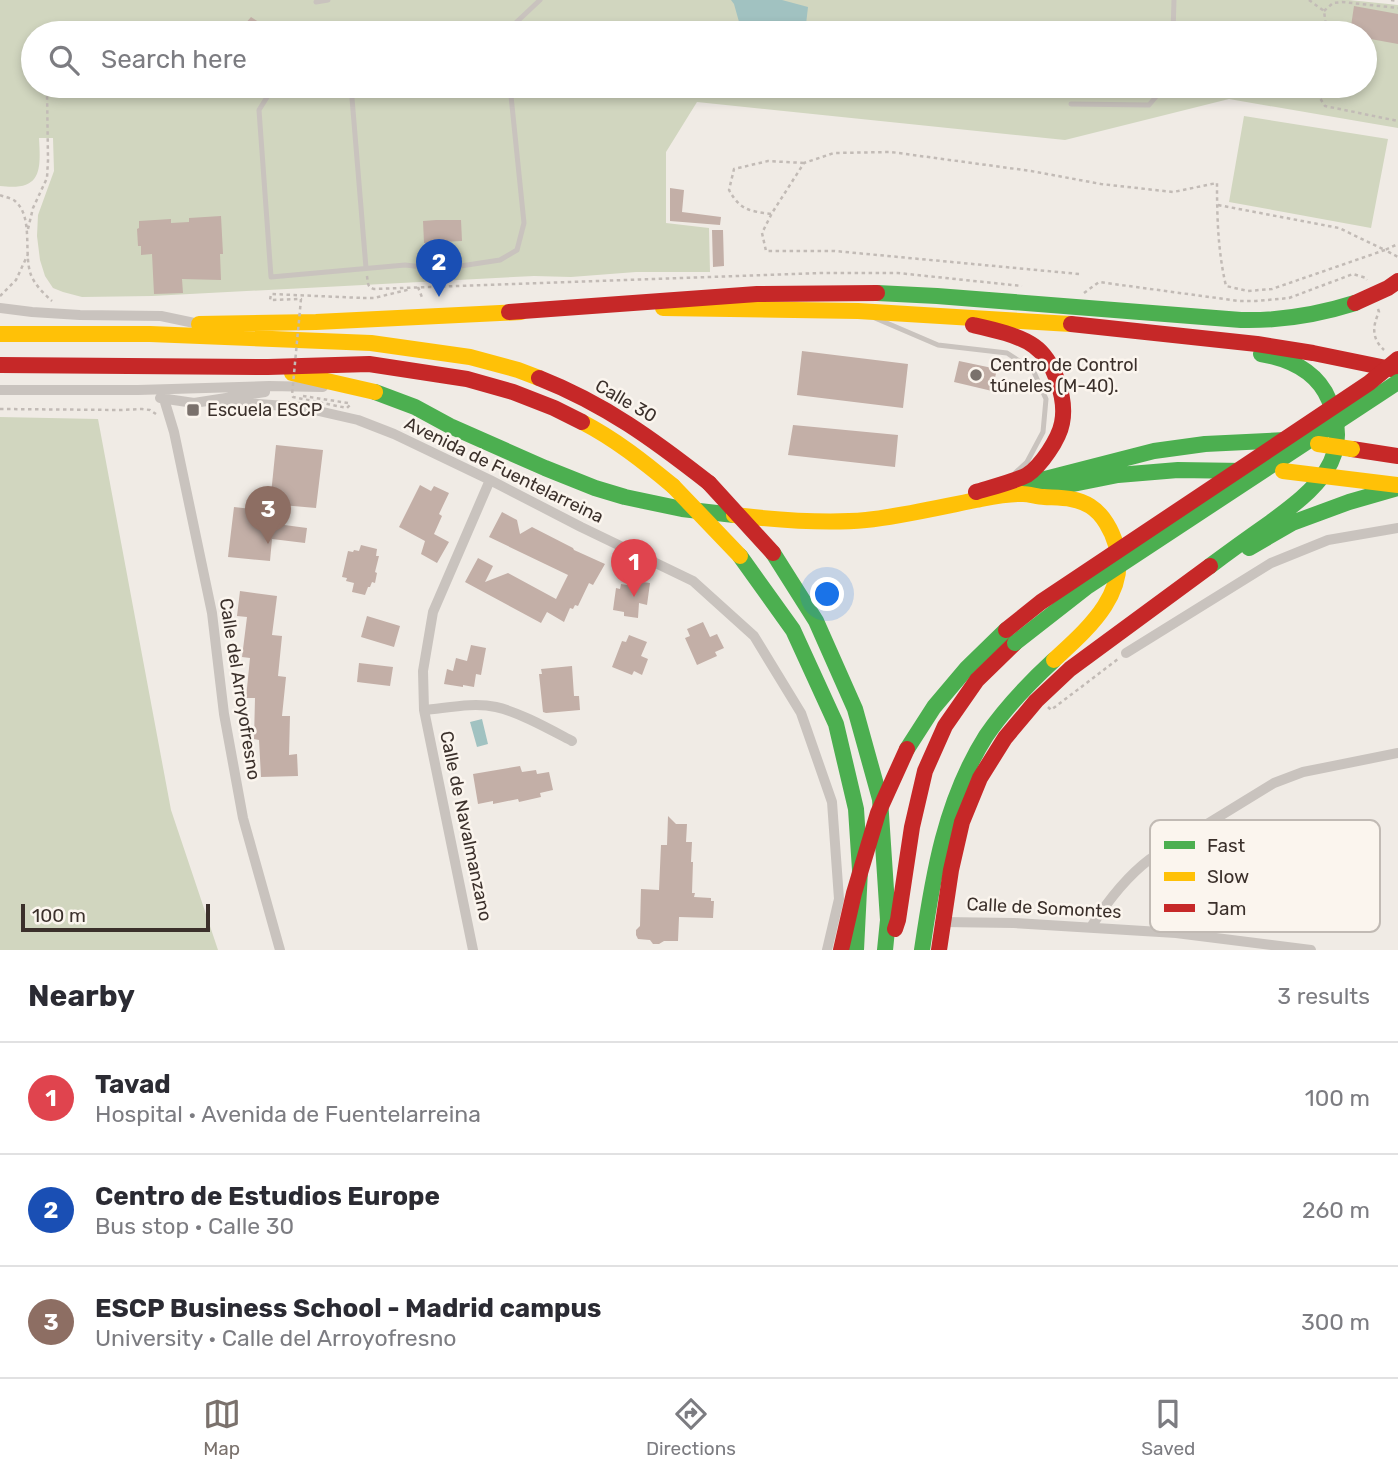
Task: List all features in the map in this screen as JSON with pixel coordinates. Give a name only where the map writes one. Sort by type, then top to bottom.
[{"type":"main road","points":[[509,312],[735,295],[820,292],[905,294],[1240,320],[1292,318],[1326,313],[1355,303],[1398,281]]},
{"type":"main road","points":[[150,334],[199,324],[316,322],[509,312],[667,307],[858,311],[1074,324],[1257,344],[1398,371]]},
{"type":"main road","points":[[916,314],[1000,331],[1033,345],[1047,359],[1058,382],[1062,423],[1048,455],[1027,475],[1000,490]]},
{"type":"main road","points":[[939,950],[956,845],[969,804],[989,762],[1001,745],[1054,682],[1296,503],[1321,480],[1329,467],[1338,441],[1335,414],[1321,387],[1310,373],[1298,365],[1265,355],[1074,324]]},
{"type":"main road","name":"Calle 30","points":[[0,334],[150,334],[371,343],[470,357],[518,370],[562,387],[612,413],[651,438],[709,483],[773,553],[816,621],[855,709],[880,799],[886,860],[887,950]]},
{"type":"main road","points":[[887,950],[898,920],[912,827],[925,771],[945,726],[977,680],[1041,602],[1369,383],[1398,359]]},
{"type":"main road","points":[[0,365],[268,367],[369,364],[467,379],[513,392],[554,408],[598,430],[634,454],[673,486],[740,555],[793,630],[836,724],[856,809],[860,870],[856,950]]},
{"type":"main road","points":[[268,367],[375,392],[415,407],[450,426],[570,478],[625,497],[682,509],[762,518],[866,520],[934,507],[1154,451],[1205,444],[1286,440],[1398,456]]},
{"type":"main road","points":[[841,950],[854,893],[878,814],[906,749],[934,707],[967,668],[1398,382]]},
{"type":"main road","points":[[1023,494],[1118,475],[1178,470],[1283,471],[1398,487]]},
{"type":"main road","points":[[1161,603],[1292,523],[1398,487]]},
{"type":"main road","points":[[922,950],[937,854],[949,811],[964,774],[985,737],[1011,704],[1079,637],[1104,608],[1116,576],[1116,545],[1109,527],[1092,506],[1069,497],[1041,497],[1000,490]]},
{"type":"street","points":[[0,307],[80,315],[161,316],[199,324]]},
{"type":"street","points":[[0,390],[295,386],[375,392]]},
{"type":"street","name":"Avenida de Fuentelarreina","points":[[138,390],[164,399],[194,403],[295,386]]},
{"type":"street","name":"Calle del Arroyofresno","points":[[164,399],[174,432],[212,613],[224,715],[243,818],[280,950]]},
{"type":"street","name":"Avenida de Fuentelarreina","points":[[214,401],[301,407],[358,420],[394,434],[490,480],[693,581],[754,636],[801,713],[832,803],[839,899],[827,950]]},
{"type":"street","name":"Calle del Arroyofresno","points":[[174,432],[180,402]]},
{"type":"street","name":"Calle de Navalmanzano","points":[[473,950],[424,710],[424,671],[433,612],[490,480]]},
{"type":"street","points":[[1126,653],[1271,563],[1328,540],[1398,528]]},
{"type":"street","name":"Calle de Navalmanzano","points":[[424,710],[473,705],[496,707],[572,741]]},
{"type":"street","points":[[1214,820],[1274,783],[1303,772],[1398,753]]},
{"type":"street","points":[[1091,927],[1105,905],[1138,868],[1150,859]]},
{"type":"street","name":"Calle de Somontes","points":[[943,922],[1150,931]]},
{"type":"street","name":"Calle de Somontes","points":[[1162,932],[1258,947],[1311,950]]},
{"type":"lane","points":[[316,2],[328,0]]},
{"type":"lane","points":[[517,21],[540,0]]},
{"type":"lane","points":[[1173,21],[1174,0]]},
{"type":"lane","points":[[266,98],[259,110],[271,277],[405,265],[442,269],[500,260],[517,250],[524,223],[511,98]]},
{"type":"lane","points":[[352,98],[366,268]]},
{"type":"lane","points":[[1071,104],[1149,105],[1155,98]]},
{"type":"lane","points":[[858,311],[938,345],[1007,353],[1032,369],[1046,399],[1043,432],[1027,462],[1000,490]]},
{"type":"path","points":[[1310,0],[1324,11],[1325,21]]},
{"type":"path","points":[[1391,0],[1398,1]]},
{"type":"path","points":[[1324,11],[1332,4],[1342,2],[1398,8]]},
{"type":"path","points":[[27,232],[33,208],[47,178],[47,98]]},
{"type":"path","points":[[1320,98],[1325,106],[1398,121]]},
{"type":"path","points":[[772,214],[749,211],[736,202],[729,190],[734,169],[768,161],[804,163],[834,153],[891,152],[1031,171],[1101,184],[1173,192],[1217,183],[1217,228],[1226,286],[1248,290],[1272,289],[1398,244]]},
{"type":"path","points":[[804,163],[762,233],[766,251],[835,251],[1079,274]]},
{"type":"path","points":[[0,195],[15,201],[25,216],[32,276],[42,292],[55,303]]},
{"type":"path","points":[[1217,205],[1339,228],[1398,257]]},
{"type":"path","points":[[0,296],[16,280],[28,254]]},
{"type":"path","points":[[366,268],[368,285],[374,289],[418,287]]},
{"type":"path","points":[[303,396],[350,405],[347,408],[293,397],[301,299],[271,300],[271,294],[374,298],[418,287]]},
{"type":"path","points":[[418,287],[423,300]]},
{"type":"path","points":[[0,409],[142,409],[150,410],[159,418]]},
{"type":"path","points":[[1038,698],[1051,710],[1126,653]]},
{"type":"green space","points":[[0,0],[1349,0],[1398,5],[1398,128],[1229,99],[1065,140],[697,102],[666,152],[666,223],[709,228],[710,272],[534,276],[152,296],[82,297],[53,288],[45,276],[40,260],[38,215],[54,171],[53,138],[39,138],[40,161],[36,177],[31,182],[14,187],[0,186]]},
{"type":"green space","points":[[1244,116],[1388,139],[1371,228],[1229,202]]},
{"type":"green space","points":[[0,417],[98,419],[171,810],[218,950],[0,950]]},
{"type":"water","points":[[731,0],[782,0],[808,7],[806,21],[739,21]]},
{"type":"water","points":[[482,719],[488,744],[477,747],[470,722]]},
{"type":"building","points":[[1354,6],[1398,14],[1398,44],[1377,40],[1377,21],[1352,21]]},
{"type":"building","points":[[670,188],[684,190],[682,212],[721,217],[720,225],[670,221]]},
{"type":"building","points":[[221,216],[221,280],[182,279],[183,293],[154,294],[152,254],[141,255],[137,229],[139,221],[171,219],[171,223],[189,222],[189,218]]},
{"type":"building","points":[[461,220],[462,241],[424,243],[423,221]]},
{"type":"building","points":[[712,230],[723,230],[724,266],[713,267]]},
{"type":"building","points":[[802,351],[908,364],[903,408],[797,395]]},
{"type":"building","name":"Centro de Control túneles (M-40).","points":[[959,361],[997,369],[992,391],[954,382]]},
{"type":"building","points":[[793,425],[898,435],[895,467],[788,455]]},
{"type":"building","points":[[276,445],[323,450],[316,508],[270,504]]},
{"type":"building","points":[[420,485],[431,491],[434,486],[449,493],[439,514],[442,516],[434,534],[449,542],[437,563],[421,554],[425,541],[399,527]]},
{"type":"building","points":[[234,507],[278,512],[277,524],[307,528],[305,543],[272,539],[270,561],[228,557]]},
{"type":"building","points":[[502,512],[517,520],[520,534],[532,527],[605,564],[593,585],[589,583],[578,606],[570,608],[564,622],[547,612],[541,623],[465,582],[478,558],[493,566],[485,582],[508,573],[556,599],[568,575],[489,537]]},
{"type":"building","points":[[361,545],[377,549],[376,556],[379,556],[375,583],[372,582],[365,595],[352,592],[354,583],[342,577],[348,551],[359,551]]},
{"type":"building","points":[[628,580],[650,583],[647,605],[639,603],[638,618],[624,616],[624,612],[613,610],[616,588],[620,589],[621,584],[627,585]]},
{"type":"building","points":[[240,591],[277,596],[272,635],[282,636],[278,676],[286,677],[282,716],[290,716],[289,755],[297,754],[298,776],[261,777],[259,740],[254,739],[255,698],[246,698],[250,658],[242,657],[247,617],[237,616]]},
{"type":"building","points":[[367,616],[400,626],[394,647],[361,637]]},
{"type":"building","points":[[703,622],[710,637],[717,634],[724,648],[715,652],[717,656],[697,665],[685,638],[690,636],[687,629]]},
{"type":"building","points":[[629,635],[647,642],[641,656],[648,659],[642,675],[634,671],[632,675],[612,667],[622,641],[626,642]]},
{"type":"building","points":[[471,645],[486,648],[481,675],[476,674],[474,687],[444,684],[447,669],[453,671],[456,658],[467,661]]},
{"type":"building","points":[[359,663],[393,667],[390,686],[357,682]]},
{"type":"building","points":[[572,666],[574,696],[579,696],[580,710],[543,712],[539,674],[542,674],[541,669]]},
{"type":"building","points":[[520,766],[522,772],[549,772],[553,790],[540,793],[541,797],[519,802],[518,799],[478,804],[473,774]]},
{"type":"building","points":[[668,816],[676,824],[687,824],[686,842],[692,842],[692,893],[695,893],[694,897],[711,898],[711,901],[714,901],[713,918],[679,917],[678,941],[653,944],[650,940],[638,939],[636,930],[640,926],[641,889],[659,890],[661,845],[667,845]]},
{"type":"traffic: fast","points":[[877,293],[1241,320],[1299,316],[1355,303]]},
{"type":"traffic: fast","points":[[1210,566],[1302,498],[1326,471],[1333,456],[1337,439],[1336,421],[1324,390],[1301,368],[1282,359],[1261,354]]},
{"type":"traffic: fast","points":[[1015,643],[1088,586],[1398,382]]},
{"type":"traffic: fast","points":[[375,392],[415,407],[450,426],[595,488],[682,509],[734,515]]},
{"type":"traffic: fast","points":[[1020,488],[1041,480],[1154,451],[1205,444],[1286,440]]},
{"type":"traffic: fast","points":[[1023,494],[1118,475],[1178,470],[1244,471]]},
{"type":"traffic: fast","points":[[1249,548],[1292,523],[1398,488]]},
{"type":"traffic: fast","points":[[773,553],[816,621],[855,709],[880,799],[888,920],[885,950]]},
{"type":"traffic: fast","points":[[740,556],[793,630],[836,724],[856,809],[860,870],[856,950]]},
{"type":"traffic: fast","points":[[907,749],[934,707],[967,668],[1006,630]]},
{"type":"traffic: fast","points":[[922,950],[936,866],[960,786],[993,726],[1054,660]]},
{"type":"traffic: slow","points":[[663,308],[858,311],[1071,324]]},
{"type":"traffic: slow","points":[[199,324],[316,322],[521,312]]},
{"type":"traffic: slow","points":[[0,334],[150,334],[371,343],[470,357],[539,378]]},
{"type":"traffic: slow","points":[[292,373],[375,392]]},
{"type":"traffic: slow","points":[[582,422],[629,451],[673,486]]},
{"type":"traffic: slow","points":[[1318,444],[1352,449]]},
{"type":"traffic: slow","points":[[1283,471],[1398,485]]},
{"type":"traffic: slow","points":[[673,486],[740,556]]},
{"type":"traffic: slow","points":[[734,515],[800,521],[866,520],[1017,494],[1084,503],[1099,514],[1112,534],[1119,563],[1117,580],[1111,595],[1091,624],[1054,660]]},
{"type":"traffic: jam","points":[[1355,303],[1398,281]]},
{"type":"traffic: jam","points":[[509,312],[757,294],[877,293]]},
{"type":"traffic: jam","points":[[1071,324],[1257,344],[1396,370]]},
{"type":"traffic: jam","points":[[973,325],[1021,339],[1041,352],[1053,370],[1063,403],[1060,429],[1053,444],[1032,471],[1016,480],[976,492]]},
{"type":"traffic: jam","points":[[1006,630],[1041,602],[1369,383],[1398,359]]},
{"type":"traffic: jam","points":[[0,365],[268,367],[369,364],[467,379],[513,392],[582,422]]},
{"type":"traffic: jam","points":[[539,378],[607,411],[669,452],[709,483]]},
{"type":"traffic: jam","points":[[1352,449],[1398,456]]},
{"type":"traffic: jam","points":[[709,483],[773,553]]},
{"type":"traffic: jam","points":[[939,950],[951,870],[962,822],[980,778],[1005,738],[1036,701],[1070,669],[1210,566]]},
{"type":"traffic: jam","points":[[895,929],[912,827],[925,771],[945,726],[977,680],[1015,643]]},
{"type":"traffic: jam","points":[[841,950],[854,893],[878,813],[907,749]]},
{"type":"place","name":"Centro de Estudios Europe","points":[[439,297]]},
{"type":"place","name":"Centro de Control túneles (M-40).","points":[[976,375]]},
{"type":"place","name":"Escuela ESCP","points":[[193,410]]},
{"type":"place","name":"ESCP Business School - Madrid campus","points":[[268,544]]},
{"type":"place","name":"Tavad","points":[[634,597]]}]
